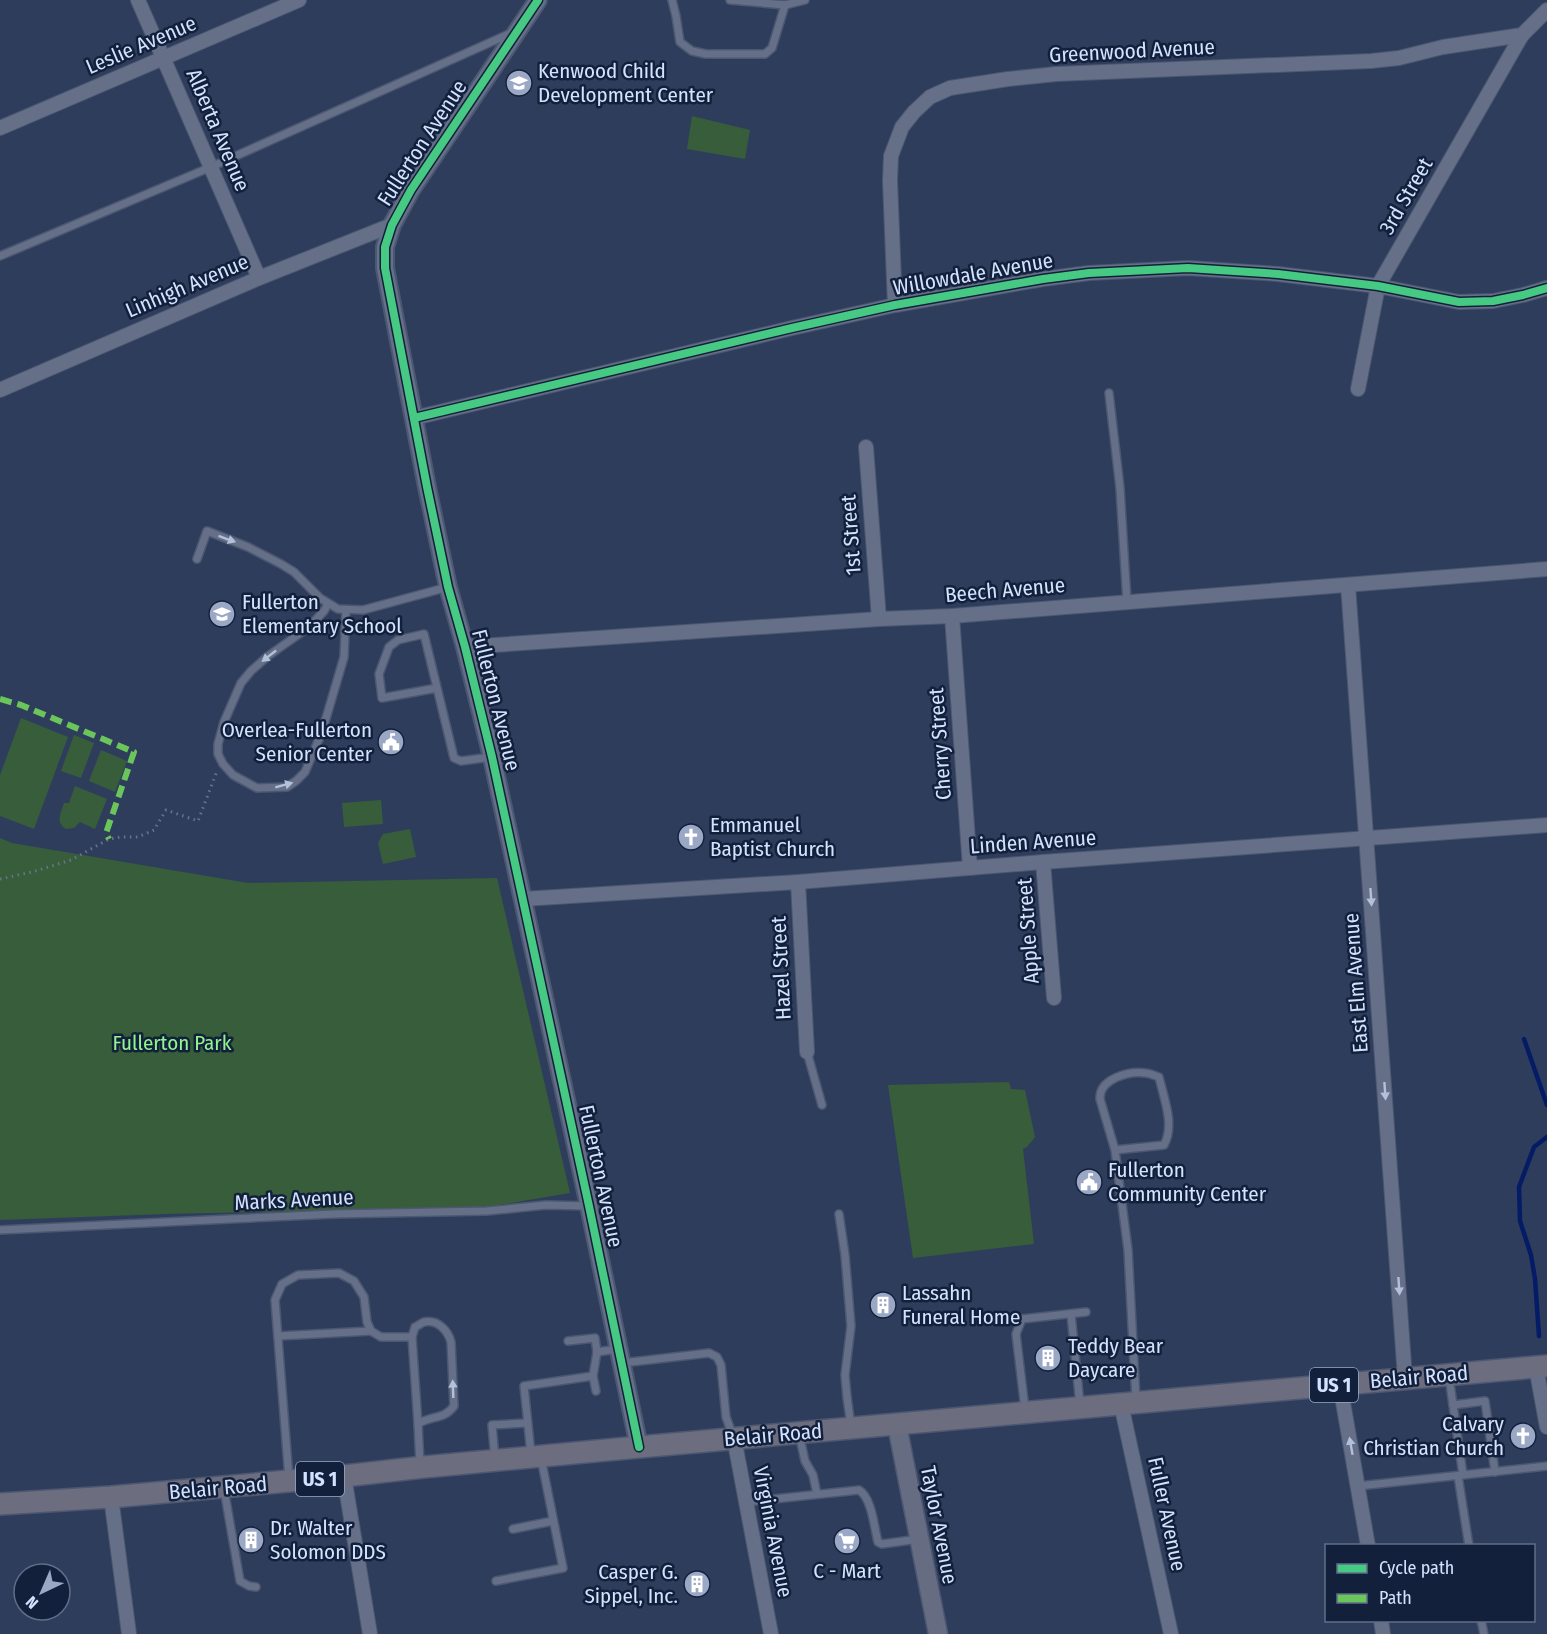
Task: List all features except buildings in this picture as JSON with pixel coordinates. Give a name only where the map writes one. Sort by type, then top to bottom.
[{"type":"main road","name":"Belair Road","points":[[0,1504],[111,1497],[639,1446],[1542,1367]]},
{"type":"main road","name":"Taylor Avenue","points":[[897,1425],[938,1634]]},
{"type":"street","name":"Alberta Avenue","points":[[138,0],[259,278]]},
{"type":"street","name":"Leslie Avenue","points":[[0,128],[299,0]]},
{"type":"street","name":"Fullerton Avenue","points":[[538,0],[411,190],[392,225],[385,247],[385,268],[448,587],[492,757],[639,1446]]},
{"type":"street","points":[[1522,35],[1547,10]]},
{"type":"street","name":"3rd Street","points":[[1358,389],[1378,286],[1522,35]]},
{"type":"street","name":"Greenwood Avenue","points":[[895,305],[890,192],[891,156],[902,127],[914,112],[930,97],[950,88],[1056,74],[1371,61],[1522,35]]},
{"type":"street","name":"Linhigh Avenue","points":[[0,390],[259,278],[392,225]]},
{"type":"street","name":"Willowdale Avenue","points":[[414,418],[895,305],[1089,273],[1188,268],[1278,274],[1378,286],[1459,302],[1493,301],[1547,288]]},
{"type":"street","name":"1st Street","points":[[866,447],[879,619]]},
{"type":"street","name":"Beech Avenue","points":[[465,647],[952,616],[1547,569]]},
{"type":"street","name":"East Elm Avenue","points":[[1348,585],[1405,1378]]},
{"type":"street","name":"Cherry Street","points":[[952,616],[970,868]]},
{"type":"street","name":"Linden Avenue","points":[[523,899],[798,882],[1547,825]]},
{"type":"street","name":"Apple Street","points":[[1043,862],[1054,998]]},
{"type":"street","name":"Hazel Street","points":[[798,882],[807,1052]]},
{"type":"street","points":[[1542,1367],[1547,1427]]},
{"type":"street","points":[[1340,1385],[1368,1544]]},
{"type":"street","name":"Fuller Avenue","points":[[1129,1404],[1171,1634]]},
{"type":"street","name":"Virginia Avenue","points":[[734,1438],[771,1634]]},
{"type":"street","points":[[344,1476],[370,1634]]},
{"type":"street","points":[[111,1497],[129,1634]]},
{"type":"lane","points":[[672,0],[680,42],[692,51],[706,54],[765,54],[772,48],[785,5]]},
{"type":"lane","points":[[730,0],[785,5],[805,0]]},
{"type":"lane","points":[[0,256],[211,167],[517,31]]},
{"type":"lane","points":[[1109,393],[1119,488],[1127,602]]},
{"type":"lane","points":[[197,559],[207,531],[248,547],[281,564],[294,572],[328,604],[346,610],[363,610],[448,587]]},
{"type":"lane","points":[[328,604],[317,620],[251,670],[241,683],[224,722],[218,744],[218,754],[223,764],[233,774],[257,788],[287,786],[305,772],[322,732],[344,657],[346,610]]},
{"type":"lane","points":[[437,688],[382,698],[379,674],[389,647],[398,640],[424,634],[454,758],[461,761],[492,757]]},
{"type":"lane","points":[[807,1052],[822,1105]]},
{"type":"lane","points":[[1115,1150],[1164,1145],[1170,1127],[1160,1077],[1146,1072],[1128,1073],[1115,1078],[1100,1092],[1115,1150],[1128,1250],[1129,1404]]},
{"type":"lane","name":"Marks Avenue","points":[[0,1230],[334,1214],[487,1211],[546,1205],[589,1206]]},
{"type":"lane","points":[[839,1214],[852,1326],[845,1375],[852,1428]]},
{"type":"lane","points":[[289,1481],[275,1300],[282,1284],[298,1275],[339,1273],[354,1281],[364,1297],[367,1322],[371,1331]]},
{"type":"lane","points":[[1025,1413],[1016,1334],[1022,1319],[1086,1312]]},
{"type":"lane","points":[[1071,1314],[1080,1408]]},
{"type":"lane","points":[[418,1424],[449,1413],[454,1406],[451,1342],[444,1328],[434,1323],[424,1322],[415,1327],[412,1337],[420,1467]]},
{"type":"lane","points":[[278,1336],[371,1331],[381,1337],[412,1337]]},
{"type":"lane","points":[[568,1341],[595,1338],[597,1352],[593,1376],[596,1391]]},
{"type":"lane","points":[[597,1352],[620,1356],[709,1353],[717,1357],[721,1365],[726,1418],[734,1438]]},
{"type":"lane","points":[[1448,1375],[1469,1544]]},
{"type":"lane","points":[[496,1581],[563,1568],[527,1423],[524,1386],[593,1376]]},
{"type":"lane","points":[[1453,1405],[1485,1401],[1494,1472]]},
{"type":"lane","points":[[495,1460],[492,1425],[527,1423]]},
{"type":"lane","points":[[799,1433],[805,1461],[813,1475],[817,1494]]},
{"type":"lane","points":[[1358,1486],[1547,1466]]},
{"type":"lane","points":[[223,1487],[240,1581],[256,1587]]},
{"type":"lane","points":[[746,1502],[859,1490],[864,1493],[869,1504],[878,1542],[882,1544],[919,1539]]},
{"type":"lane","points":[[513,1529],[553,1521]]},
{"type":"path","points":[[0,879],[71,860],[109,839],[138,837],[154,830],[166,810],[198,821],[217,771],[223,764]]},
{"type":"green space","points":[[692,116],[750,130],[745,159],[687,149]]},
{"type":"green space","points":[[21,718],[68,737],[34,829],[0,816],[0,775]]},
{"type":"green space","points":[[74,735],[94,743],[81,778],[61,771]]},
{"type":"green space","points":[[101,750],[127,761],[115,792],[89,781]]},
{"type":"green space","points":[[75,786],[107,799],[95,829],[80,822],[74,828],[66,829],[61,823],[60,817],[64,803],[69,803]]},
{"type":"green space","points":[[381,800],[383,824],[344,827],[342,803]]},
{"type":"green space","points":[[410,829],[416,857],[383,864],[378,843],[383,834]]},
{"type":"green space","name":"Fullerton Park","points":[[0,838],[12,843],[248,883],[497,878],[570,1193],[488,1207],[0,1220]]},
{"type":"green space","points":[[1009,1082],[1011,1089],[1025,1090],[1035,1137],[1023,1149],[1034,1244],[913,1258],[888,1085]]},
{"type":"waterway","points":[[1524,1039],[1547,1105]]},
{"type":"waterway","points":[[1539,1336],[1535,1279],[1531,1255],[1520,1221],[1519,1187],[1534,1147],[1547,1137]]},
{"type":"marked path","points":[[0,699],[21,705],[134,752],[106,833],[109,839]]},
{"type":"cycle path","points":[[538,0],[411,190],[392,225],[385,247],[385,268],[448,587],[492,757],[639,1447]]},
{"type":"cycle path","points":[[414,418],[895,305],[1089,273],[1188,268],[1278,274],[1378,286],[1459,302],[1493,301],[1547,288]]},
{"type":"place","name":"Kenwood Child Development Center","points":[[519,83]]},
{"type":"place","name":"Fullerton Elementary School","points":[[222,614]]},
{"type":"place","name":"Overlea-Fullerton Senior Center","points":[[391,742]]},
{"type":"place","name":"Emmanuel Baptist Church","points":[[691,837]]},
{"type":"place","name":"Fullerton Community Center","points":[[1089,1182]]},
{"type":"place","name":"Lassahn Funeral Home","points":[[883,1305]]},
{"type":"place","name":"Teddy Bear Daycare","points":[[1048,1358]]},
{"type":"place","name":"Calvary Christian Church","points":[[1523,1436]]},
{"type":"place","name":"Dr. Walter Solomon DDS","points":[[251,1540]]},
{"type":"place","name":"C - Mart","points":[[847,1541]]},
{"type":"place","name":"Casper G. Sippel, Inc.","points":[[697,1584]]}]
